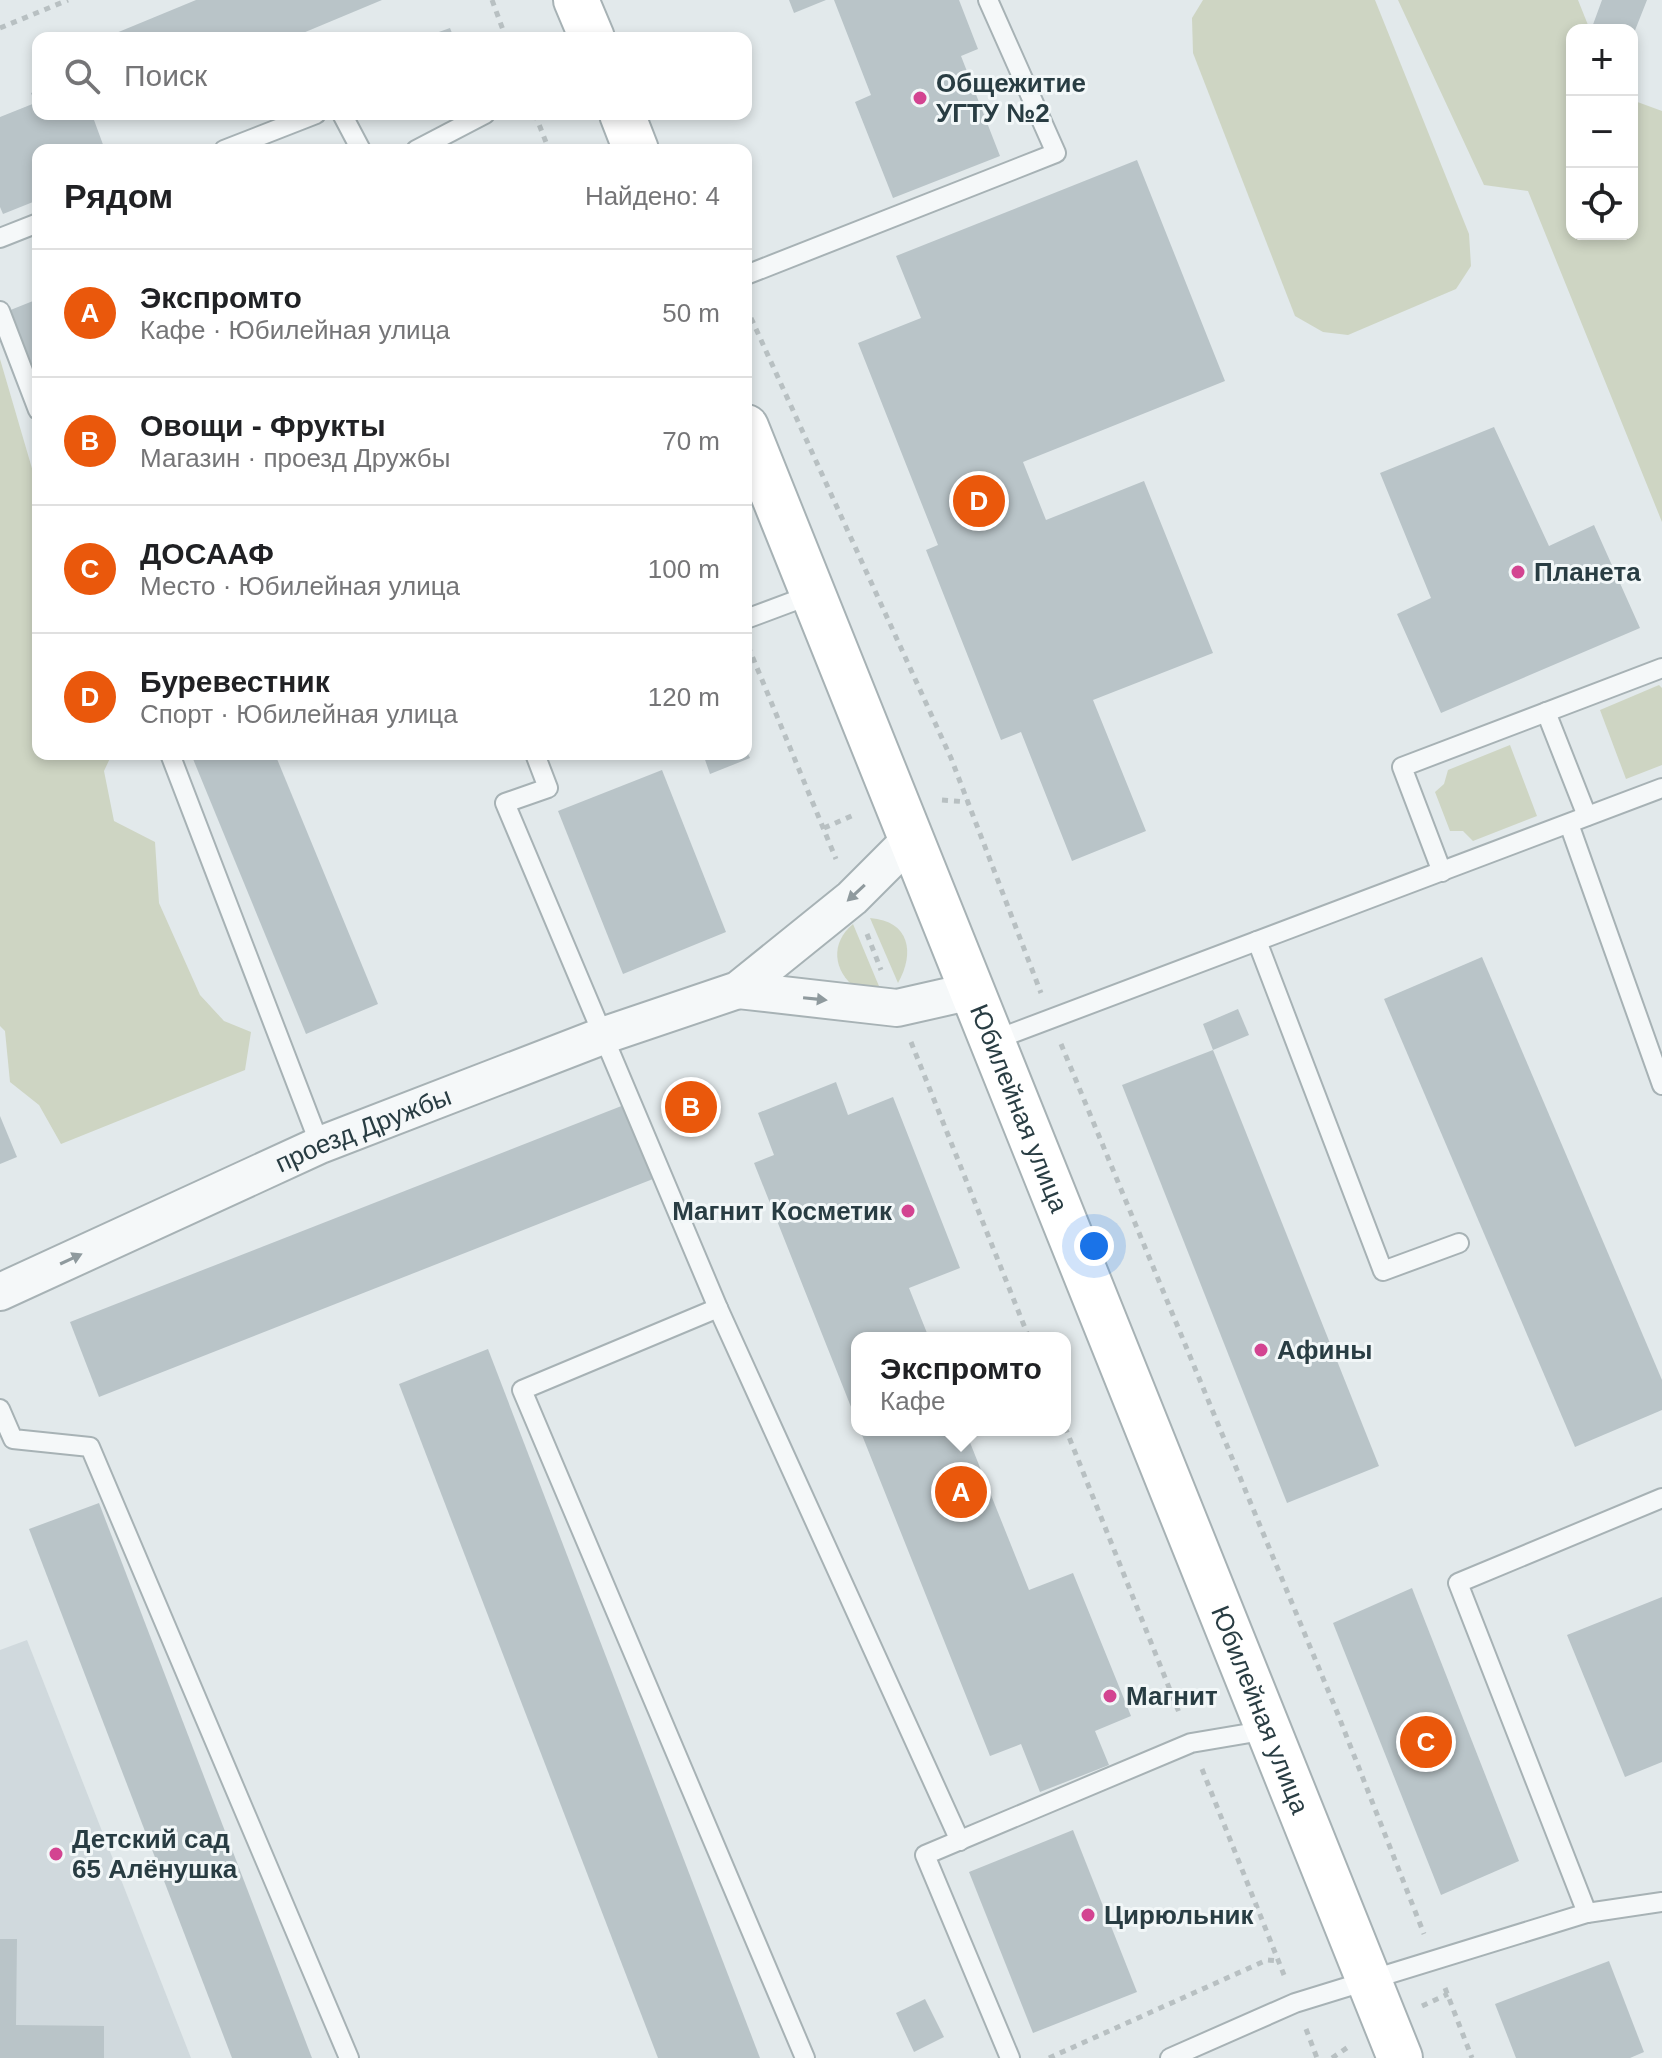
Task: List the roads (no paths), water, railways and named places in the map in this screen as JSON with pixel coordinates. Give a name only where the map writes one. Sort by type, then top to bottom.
[{"type":"street","points":[[576,0],[589,32]]},
{"type":"street","points":[[624,120],[634,144]]},
{"type":"street","name":"Юбилейная улица","points":[[752,442],[1400,2058]]},
{"type":"street","name":"проезд Дружбы","points":[[0,1292],[320,1145],[605,1035],[738,990],[852,898],[911,839]]},
{"type":"street","name":"проезд Дружбы","points":[[738,990],[897,1008],[972,991]]},
{"type":"lane","points":[[752,273],[1056,153],[988,0]]},
{"type":"lane","points":[[239,144],[301,120]]},
{"type":"lane","points":[[345,120],[358,144]]},
{"type":"lane","points":[[428,144],[474,120]]},
{"type":"lane","points":[[0,238],[32,225]]},
{"type":"lane","points":[[0,311],[32,394]]},
{"type":"lane","points":[[752,617],[813,594]]},
{"type":"lane","points":[[1442,872],[1402,767],[1662,668]]},
{"type":"lane","points":[[1546,712],[1587,816]]},
{"type":"lane","points":[[172,760],[320,1145]]},
{"type":"lane","points":[[537,760],[548,788],[505,803],[718,1308],[960,1841]]},
{"type":"lane","points":[[992,1041],[1662,788]]},
{"type":"lane","points":[[1569,824],[1662,1085]]},
{"type":"lane","points":[[1257,941],[1383,1271],[1459,1243]]},
{"type":"lane","points":[[718,1308],[522,1390],[805,2058]]},
{"type":"lane","points":[[0,1409],[13,1439],[90,1447],[349,2058]]},
{"type":"lane","points":[[1587,1913],[1458,1583],[1662,1498]]},
{"type":"lane","points":[[1010,2058],[925,1855],[1191,1743],[1268,1730]]},
{"type":"lane","points":[[1170,2058],[1295,2003],[1587,1913],[1662,1902]]},
{"type":"place","name":"Общежитие УГТУ №2","points":[[920,98]]},
{"type":"place","name":"Буревестник","points":[[979,501]]},
{"type":"place","name":"Планета","points":[[1518,572]]},
{"type":"place","name":"Овощи - Фрукты","points":[[691,1107]]},
{"type":"place","name":"Магнит Косметик","points":[[908,1211]]},
{"type":"place","name":"Афины","points":[[1261,1350]]},
{"type":"place","name":"Экспромто","points":[[961,1492]]},
{"type":"place","name":"Магнит","points":[[1110,1696]]},
{"type":"place","name":"ДОСААФ","points":[[1426,1742]]},
{"type":"place","name":"Детский сад 65 Алёнушка","points":[[56,1854]]},
{"type":"place","name":"Цирюльник","points":[[1088,1915]]}]
